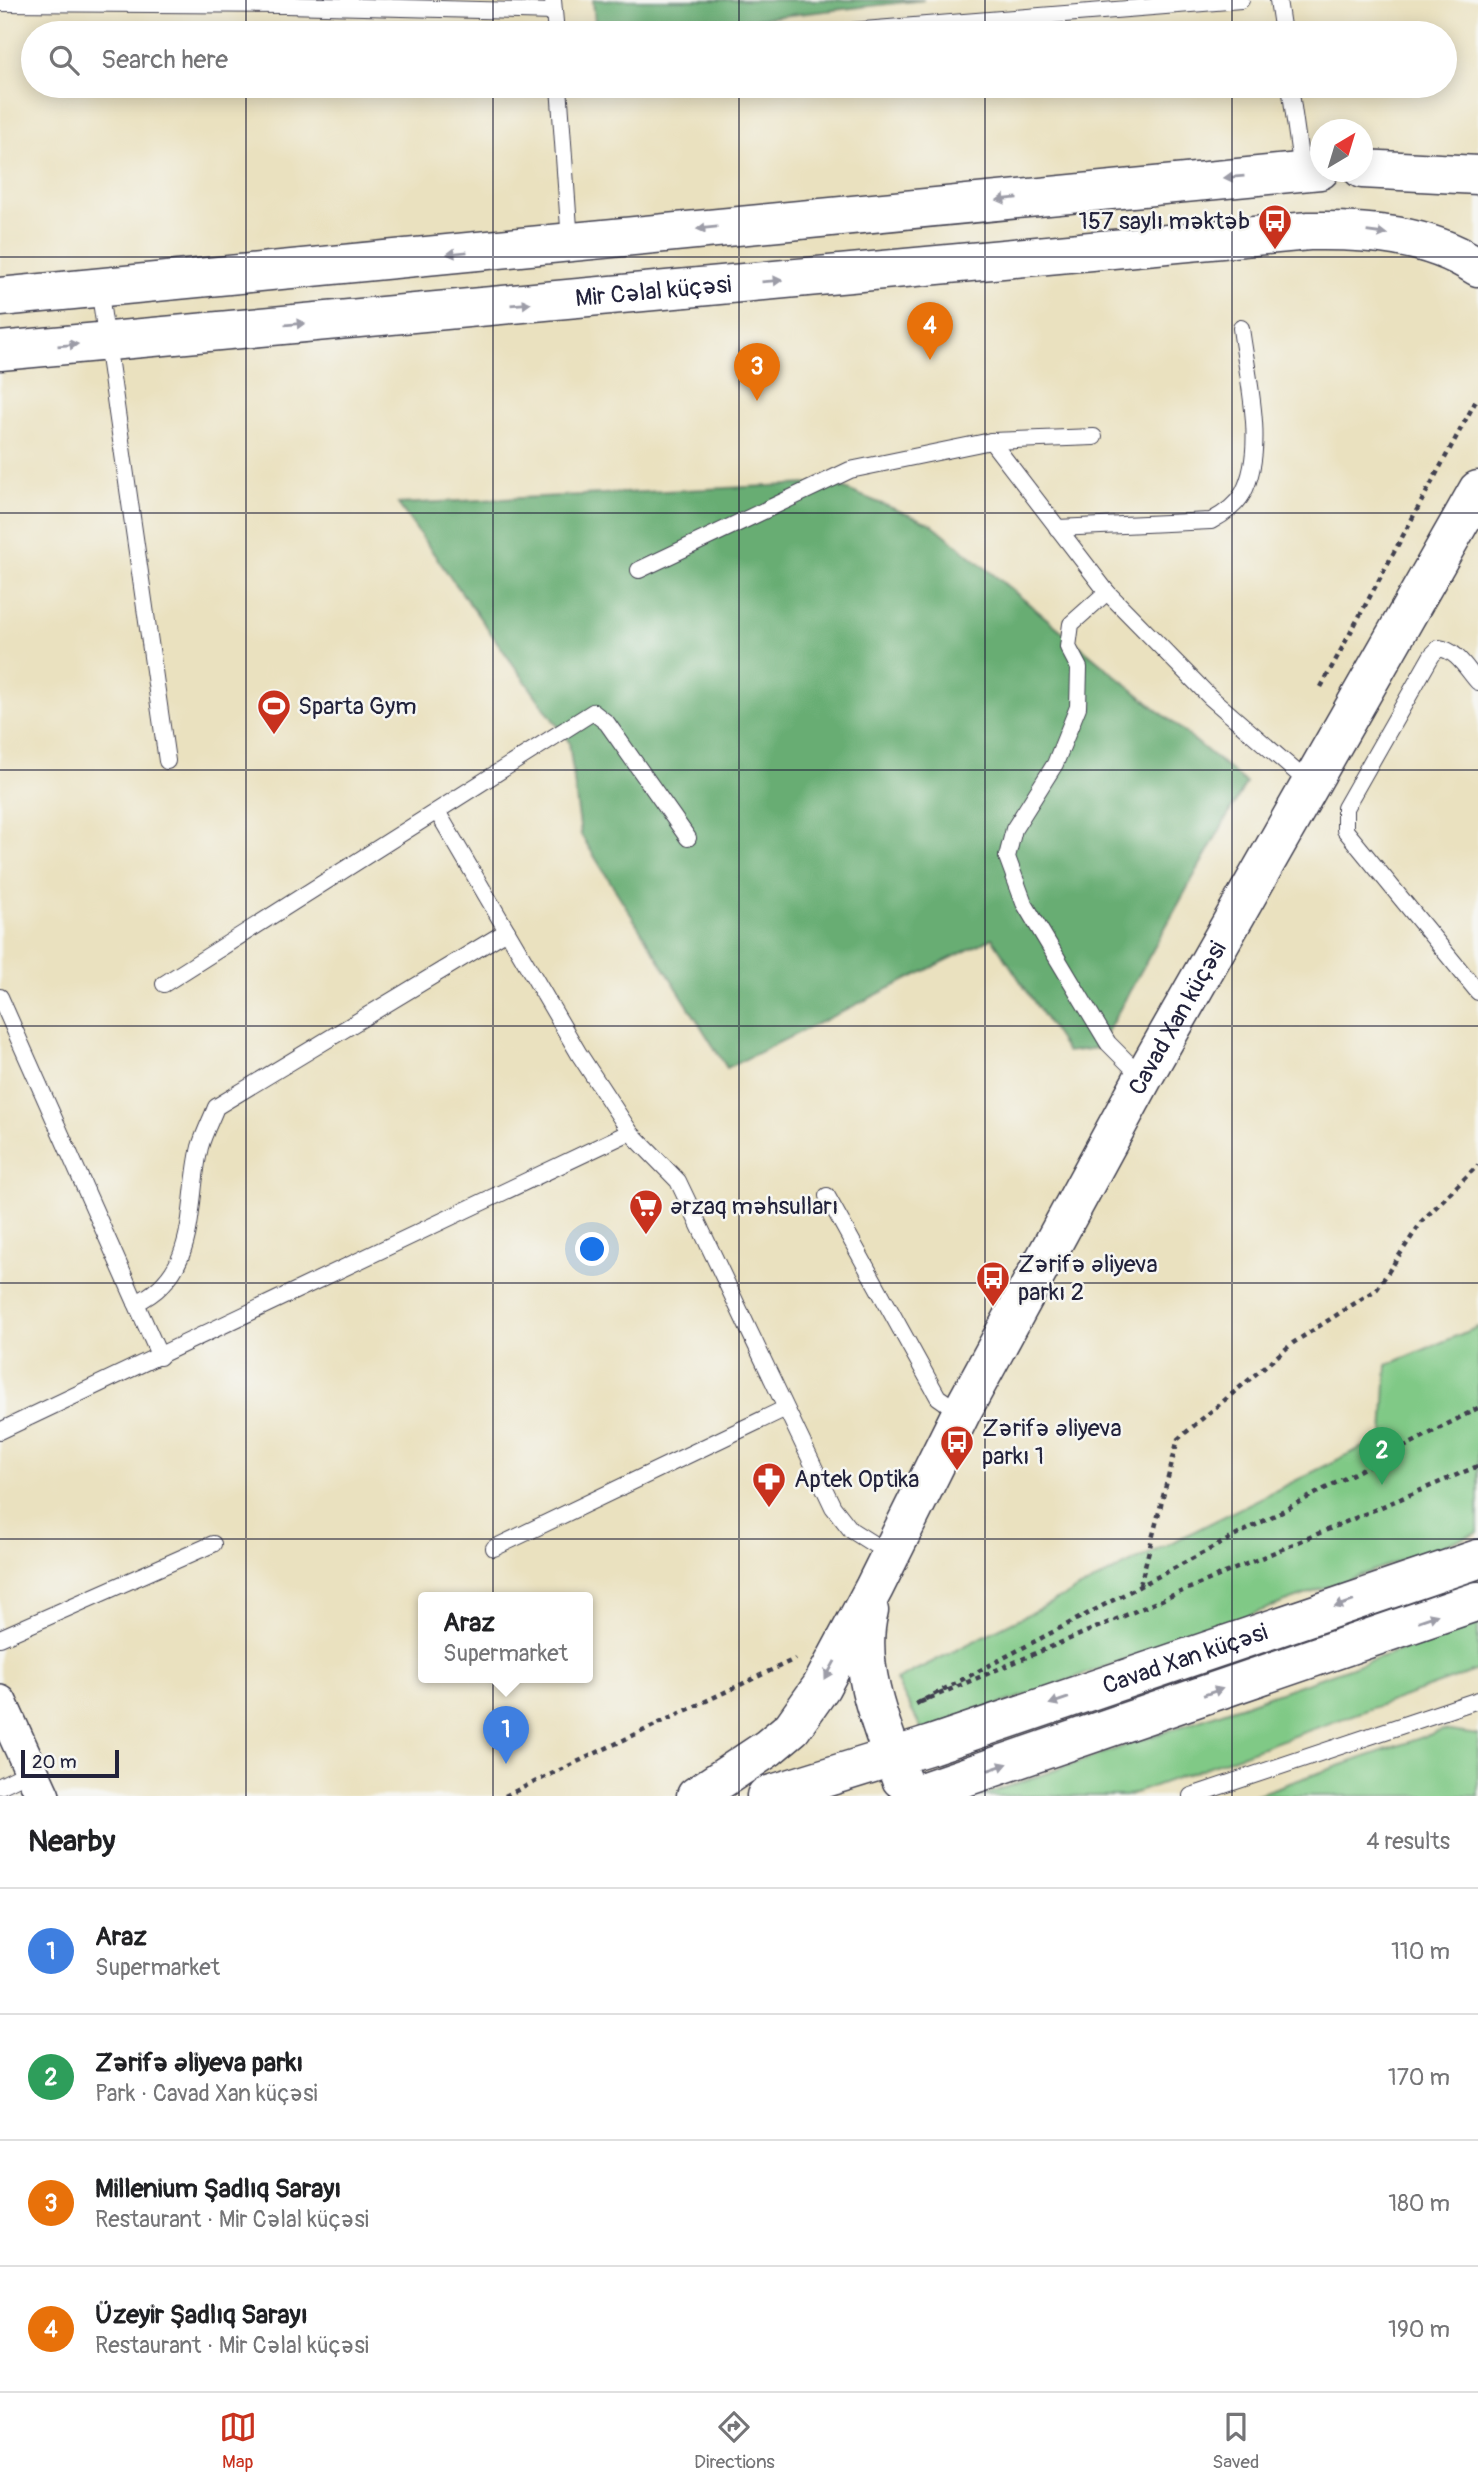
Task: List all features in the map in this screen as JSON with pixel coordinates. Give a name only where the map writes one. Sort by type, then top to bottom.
[{"type":"street","points":[[0,297],[1310,170]]},
{"type":"street","points":[[1373,170],[1478,175]]},
{"type":"street","points":[[1309,231],[1311,182]]},
{"type":"street","name":"Mir Cəlal küçəsi","points":[[0,351],[1309,231],[1360,230],[1400,236],[1437,247],[1478,267]]},
{"type":"street","name":"Cavad Xan küçəsi","points":[[874,1588],[961,1413],[1143,1078],[1478,489]]},
{"type":"street","name":"Cavad Xan küçəsi","points":[[766,1796],[893,1757],[1478,1559]]},
{"type":"street","points":[[874,1588],[863,1650],[893,1757],[909,1796]]},
{"type":"street","points":[[696,1796],[768,1748],[792,1728],[821,1686],[874,1588]]},
{"type":"street","name":"Cavad Xan küçəsi","points":[[909,1796],[1478,1601]]},
{"type":"street","points":[[0,1702],[37,1784]]},
{"type":"lane","points":[[976,21],[1241,0]]},
{"type":"lane","points":[[1278,0],[1281,21]]},
{"type":"lane","points":[[0,3],[554,6]]},
{"type":"lane","points":[[560,98],[570,242]]},
{"type":"lane","points":[[1293,98],[1310,166]]},
{"type":"lane","points":[[99,287],[167,761]]},
{"type":"lane","points":[[1057,528],[1211,521],[1231,509],[1244,493],[1256,449],[1241,328]]},
{"type":"lane","points":[[639,570],[850,470],[991,441],[1094,437]]},
{"type":"lane","points":[[991,441],[1107,592],[1210,697],[1310,784]]},
{"type":"lane","points":[[1107,592],[1071,624],[1068,647],[1079,668],[1078,708],[1055,764],[1014,830],[1007,857],[1024,904],[1108,1043],[1143,1078]]},
{"type":"lane","points":[[1478,682],[1455,654],[1439,649],[1432,655],[1345,808],[1345,830],[1478,992]]},
{"type":"lane","points":[[164,984],[438,813],[593,712],[607,723],[688,838]]},
{"type":"lane","points":[[438,813],[579,1054],[630,1132],[678,1181],[784,1409],[833,1507],[851,1530],[889,1554]]},
{"type":"lane","points":[[136,1303],[155,1294],[175,1268],[192,1223],[201,1146],[216,1107],[507,931]]},
{"type":"lane","points":[[0,998],[160,1357]]},
{"type":"lane","points":[[0,1431],[630,1132]]},
{"type":"lane","points":[[827,1196],[938,1397],[961,1413]]},
{"type":"lane","points":[[494,1548],[784,1409]]},
{"type":"lane","points":[[0,1638],[213,1544]]},
{"type":"lane","points":[[1191,1796],[1478,1700]]},
{"type":"lane","points":[[0,1786],[37,1784]]},
{"type":"path","points":[[1315,699],[1478,397]]},
{"type":"path","points":[[1140,1585],[1178,1439],[1293,1343],[1377,1289],[1422,1221],[1478,1165]]},
{"type":"path","points":[[1478,1408],[916,1704],[1478,1466]]},
{"type":"path","points":[[505,1796],[798,1657]]},
{"type":"green space","points":[[593,0],[924,0],[736,21],[595,21]]},
{"type":"green space","points":[[830,483],[932,524],[1246,783],[1098,1048],[1067,1052],[992,938],[727,1068],[581,835],[569,742],[398,504]]},
{"type":"green space","points":[[1478,1327],[1478,1533],[923,1732],[896,1680],[1383,1437],[1387,1365]]},
{"type":"green space","points":[[1478,1623],[1478,1670],[1126,1796],[981,1796]]},
{"type":"green space","points":[[1443,1730],[1478,1735],[1478,1796],[1252,1796]]},
{"type":"place","name":"157 saylı məktəb","points":[[1275,251]]},
{"type":"place","name":"Üzeyir Şadlıq Sarayı","points":[[930,360]]},
{"type":"place","name":"Millenium Şadlıq Sarayı","points":[[757,401]]},
{"type":"place","name":"Sparta Gym","points":[[274,736]]},
{"type":"place","name":"Ərzaq məhsulları","points":[[646,1236]]},
{"type":"place","name":"Zərifə Əliyeva parkı 2","points":[[993,1308]]},
{"type":"place","name":"Zərifə Əliyeva parkı 1","points":[[957,1472]]},
{"type":"place","name":"Zərifə Əliyeva parkı","points":[[1382,1485]]},
{"type":"place","name":"Aptek Optika","points":[[769,1509]]},
{"type":"place","name":"Araz","points":[[506,1764]]}]
